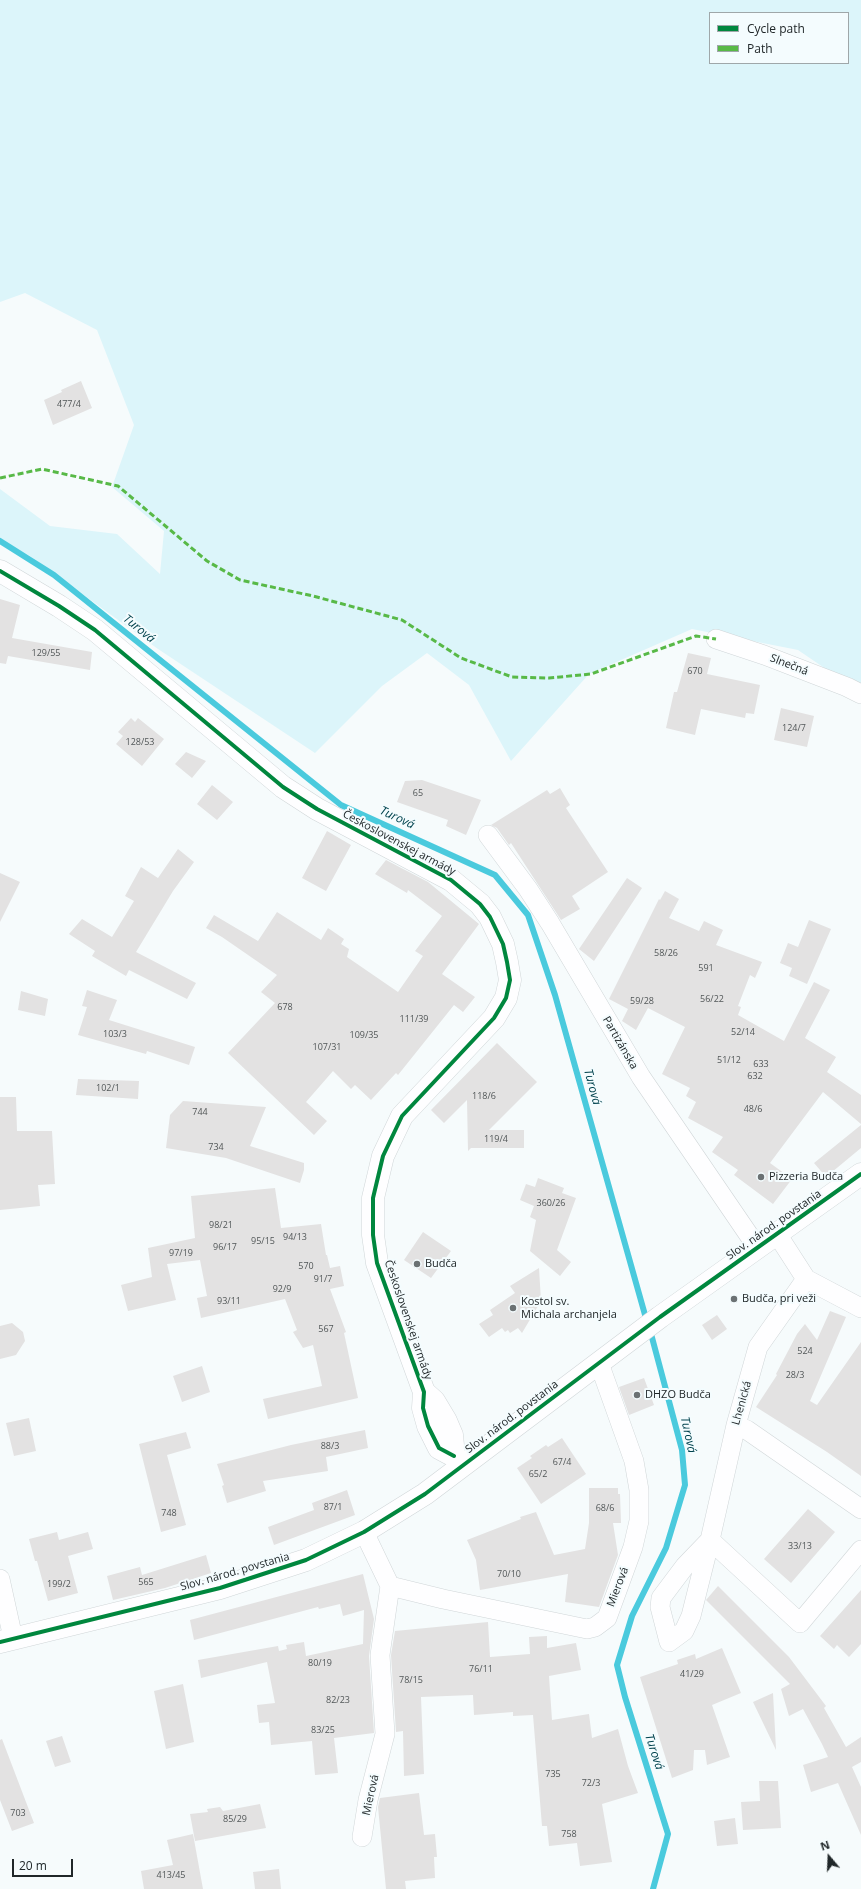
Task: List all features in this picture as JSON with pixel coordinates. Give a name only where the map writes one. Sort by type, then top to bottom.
[{"type":"street","name":"Československej armády","points":[[0,571],[59,606],[95,630],[283,787],[317,809],[451,880],[480,904],[490,917],[503,944],[507,962],[510,980],[506,998],[494,1018],[402,1116],[383,1156],[373,1198],[374,1235],[377,1263],[424,1392],[423,1408],[430,1430],[439,1448],[458,1462]]},
{"type":"street","name":"Slnečná","points":[[716,639],[764,655],[847,687],[861,694]]},
{"type":"street","name":"Partizánska","points":[[488,835],[528,889],[550,922],[641,1077],[757,1247]]},
{"type":"street","name":"Slov. národ. povstania","points":[[6,1640],[228,1586],[306,1560],[364,1532],[425,1494],[458,1462],[600,1364],[638,1336],[660,1317],[861,1174]]},
{"type":"street","points":[[777,1234],[806,1279],[861,1308]]},
{"type":"street","name":"Lhenická","points":[[806,1279],[758,1347],[736,1424],[710,1540],[800,1623],[861,1550]]},
{"type":"street","name":"Mierová","points":[[362,1838],[368,1800],[385,1734],[380,1655],[390,1586],[443,1599],[587,1629],[595,1627],[607,1618],[633,1547],[639,1521],[639,1490],[634,1462],[600,1364]]},
{"type":"street","points":[[736,1424],[747,1430],[861,1509]]},
{"type":"street","points":[[364,1532],[390,1586]]},
{"type":"street","points":[[0,1579],[6,1640]]},
{"type":"shaded area","points":[[0,0],[861,0],[861,693],[798,650],[692,629],[589,674],[511,761],[469,685],[427,653],[382,686],[315,753],[158,649],[30,556],[0,539],[0,489],[50,526],[117,534],[160,574],[164,531],[112,487],[134,425],[97,330],[25,293],[0,302]]},
{"type":"building","points":[[81,381],[92,408],[53,425],[44,400]]},
{"type":"building","points":[[0,599],[20,605],[12,638],[92,652],[90,670],[8,656],[6,664],[0,663]]},
{"type":"building","points":[[688,653],[711,658],[707,674],[760,685],[754,714],[746,713],[745,718],[701,709],[695,735],[666,728],[674,692],[677,692]]},
{"type":"building","points":[[781,708],[814,716],[807,747],[774,740]]},
{"type":"building","points":[[131,718],[135,722],[138,718],[164,739],[142,766],[116,744],[123,736],[118,732]]},
{"type":"building","points":[[186,752],[206,761],[192,778],[175,764]]},
{"type":"building","points":[[422,780],[481,800],[466,835],[446,826],[448,820],[397,802],[405,781]]},
{"type":"building","points":[[212,785],[233,802],[217,820],[197,804]]},
{"type":"building","points":[[560,788],[570,805],[566,808],[608,872],[572,896],[580,909],[561,920],[511,843],[509,845],[497,828],[491,825],[547,790],[550,794]]},
{"type":"building","points":[[327,831],[351,845],[326,891],[302,878]]},
{"type":"building","points":[[178,849],[194,862],[173,891],[136,952],[196,983],[187,999],[129,970],[126,976],[92,956],[95,951],[69,934],[82,919],[112,937],[134,901],[125,896],[141,867],[158,878]]},
{"type":"building","points":[[386,860],[428,882],[479,924],[442,974],[475,997],[463,1012],[454,1005],[398,1075],[396,1073],[371,1100],[355,1085],[351,1089],[333,1071],[306,1102],[327,1121],[314,1135],[228,1053],[275,1003],[261,992],[277,975],[222,937],[206,928],[214,915],[258,941],[277,912],[321,940],[328,928],[344,939],[341,944],[349,949],[347,957],[398,992],[423,956],[415,951],[442,916],[408,890],[407,893],[375,874]]},
{"type":"building","points":[[0,873],[20,882],[0,922]]},
{"type":"building","points":[[627,878],[642,888],[594,961],[579,949]]},
{"type":"building","points":[[665,891],[679,899],[669,918],[699,931],[704,921],[723,930],[716,945],[762,962],[755,978],[750,975],[738,1006],[741,1007],[738,1015],[784,1041],[814,982],[830,990],[805,1038],[836,1057],[827,1072],[861,1095],[861,1124],[823,1092],[770,1163],[792,1179],[773,1204],[734,1175],[738,1170],[712,1152],[723,1137],[688,1118],[696,1102],[686,1096],[690,1088],[662,1074],[685,1027],[648,1008],[636,1030],[622,1021],[628,1009],[609,999],[659,899],[660,900]]},
{"type":"building","points":[[809,920],[831,929],[807,984],[789,976],[792,968],[780,963],[788,943],[798,947]]},
{"type":"building","points":[[87,990],[117,1000],[109,1020],[195,1047],[189,1065],[147,1051],[146,1054],[78,1035],[87,1007],[82,1006]]},
{"type":"building","points":[[21,991],[48,999],[45,1016],[18,1010]]},
{"type":"building","points":[[497,1043],[537,1082],[489,1130],[524,1130],[524,1148],[471,1148],[468,1151],[467,1100],[444,1123],[431,1110]]},
{"type":"building","points":[[78,1079],[139,1081],[138,1099],[76,1095]]},
{"type":"building","points":[[0,1097],[16,1097],[17,1131],[52,1131],[55,1184],[38,1185],[40,1206],[0,1210]]},
{"type":"building","points":[[183,1101],[266,1107],[250,1146],[304,1163],[304,1170],[300,1183],[226,1158],[166,1148],[170,1115]]},
{"type":"building","points":[[861,1125],[861,1148],[826,1177],[814,1163]]},
{"type":"building","points":[[538,1178],[564,1188],[562,1193],[576,1198],[557,1250],[571,1262],[560,1276],[530,1251],[536,1220],[530,1217],[534,1206],[520,1200],[526,1184],[535,1187]]},
{"type":"building","points":[[275,1188],[281,1228],[321,1224],[326,1255],[330,1268],[340,1266],[344,1286],[330,1289],[346,1332],[344,1333],[358,1398],[268,1419],[263,1399],[322,1386],[313,1345],[303,1348],[293,1332],[297,1330],[285,1299],[201,1318],[197,1298],[207,1296],[200,1260],[167,1264],[176,1300],[128,1311],[121,1285],[152,1277],[148,1248],[195,1238],[191,1196]]},
{"type":"building","points":[[423,1232],[451,1251],[431,1278],[404,1260]]},
{"type":"building","name":"Kostol sv. Michala archanjela","points":[[539,1268],[541,1301],[522,1333],[518,1328],[510,1333],[508,1330],[505,1332],[502,1328],[489,1337],[479,1324],[493,1315],[490,1310],[515,1293],[510,1286]]},
{"type":"building","points":[[830,1311],[846,1317],[810,1401],[817,1405],[861,1342],[861,1476],[827,1452],[756,1407],[777,1375],[776,1374],[797,1334],[805,1324],[817,1340]]},
{"type":"building","points":[[717,1315],[727,1329],[712,1340],[702,1325]]},
{"type":"building","points":[[12,1323],[23,1332],[25,1341],[16,1355],[0,1359],[0,1326]]},
{"type":"building","points":[[202,1366],[210,1392],[182,1402],[173,1376]]},
{"type":"building","points":[[644,1378],[654,1405],[629,1415],[619,1387]]},
{"type":"building","points":[[29,1418],[36,1451],[14,1456],[6,1423]]},
{"type":"building","points":[[365,1430],[368,1448],[326,1457],[328,1471],[263,1481],[266,1491],[227,1503],[222,1486],[224,1485],[217,1464],[291,1445]]},
{"type":"building","points":[[186,1432],[191,1448],[167,1455],[186,1525],[161,1532],[139,1444]]},
{"type":"building","points":[[562,1438],[586,1474],[541,1504],[517,1468],[532,1458],[530,1456],[546,1445],[548,1447]]},
{"type":"building","points":[[589,1488],[618,1488],[618,1494],[620,1494],[621,1523],[613,1523],[618,1555],[599,1607],[565,1602],[568,1574],[480,1590],[476,1560],[467,1540],[521,1519],[520,1517],[536,1512],[554,1555],[585,1549],[589,1523]]},
{"type":"building","points":[[347,1490],[355,1515],[274,1545],[268,1527],[314,1510],[312,1503]]},
{"type":"building","points":[[808,1509],[835,1532],[791,1583],[764,1559]]},
{"type":"building","points":[[57,1532],[59,1540],[88,1532],[93,1549],[68,1556],[78,1593],[48,1601],[37,1561],[35,1561],[29,1539]]},
{"type":"building","points":[[206,1555],[211,1573],[165,1588],[113,1600],[107,1576],[140,1567],[142,1575]]},
{"type":"building","points":[[363,1574],[374,1619],[369,1656],[374,1733],[334,1738],[338,1773],[315,1775],[312,1741],[271,1745],[269,1722],[259,1723],[257,1705],[275,1703],[267,1662],[201,1678],[198,1660],[278,1646],[279,1651],[287,1649],[286,1645],[304,1642],[306,1656],[363,1644],[364,1610],[343,1616],[340,1604],[319,1609],[318,1607],[194,1640],[190,1620]]},
{"type":"building","points":[[718,1586],[789,1657],[826,1706],[824,1708],[846,1747],[861,1737],[861,1762],[852,1767],[861,1787],[861,1835],[838,1783],[811,1792],[803,1765],[828,1757],[803,1709],[789,1716],[781,1689],[790,1684],[706,1600]]},
{"type":"building","points":[[861,1590],[861,1644],[849,1657],[837,1645],[834,1649],[820,1636]]},
{"type":"building","points":[[488,1622],[490,1657],[530,1654],[529,1637],[547,1636],[547,1648],[576,1643],[581,1670],[549,1676],[552,1720],[589,1714],[592,1738],[618,1729],[628,1766],[638,1793],[602,1804],[612,1862],[580,1866],[577,1843],[549,1846],[547,1826],[542,1826],[533,1715],[513,1716],[513,1712],[474,1715],[473,1695],[421,1697],[424,1774],[404,1776],[403,1731],[396,1732],[391,1655],[395,1631]]},
{"type":"building","points":[[722,1648],[741,1693],[712,1705],[730,1757],[707,1765],[705,1750],[694,1750],[693,1770],[672,1778],[640,1677],[678,1664],[677,1660],[695,1654],[696,1659]]},
{"type":"building","points":[[183,1684],[194,1742],[166,1749],[154,1691]]},
{"type":"building","points":[[773,1693],[776,1749],[776,1750],[753,1702]]},
{"type":"building","points":[[62,1736],[71,1762],[55,1767],[46,1741]]},
{"type":"building","points":[[2,1739],[34,1823],[12,1831],[0,1800],[0,1740]]},
{"type":"building","points":[[759,1781],[778,1781],[781,1828],[743,1830],[741,1802],[760,1801]]},
{"type":"building","points":[[419,1793],[424,1835],[435,1834],[437,1857],[434,1857],[435,1878],[405,1881],[406,1889],[386,1889],[378,1807],[380,1798]]},
{"type":"building","points":[[260,1804],[266,1828],[195,1841],[190,1814],[208,1812],[207,1809],[220,1807],[223,1811]]},
{"type":"building","points":[[735,1818],[738,1844],[717,1846],[714,1821]]},
{"type":"building","points":[[193,1834],[203,1889],[144,1889],[141,1871],[173,1865],[167,1840]]},
{"type":"building","points":[[279,1869],[281,1889],[255,1889],[253,1872]]},
{"type":"waterway","name":"Turová","points":[[0,541],[54,575],[341,805],[495,875],[528,915],[555,995],[647,1322]]},
{"type":"waterway","name":"Turová","points":[[650,1330],[682,1450],[685,1485],[666,1548],[632,1616],[617,1665],[625,1697],[668,1834],[653,1889]]},
{"type":"marked path","points":[[0,478],[42,469],[118,486],[207,561],[240,580],[313,596],[402,620],[461,658],[512,677],[549,678],[591,674],[696,636],[716,639]]},
{"type":"cycle path","points":[[0,571],[59,606],[95,630],[283,787],[317,809],[451,880],[480,904],[490,917],[503,944],[507,962],[510,980],[506,998],[494,1018],[402,1116],[383,1156],[373,1198],[373,1235],[377,1263],[424,1392],[423,1408],[428,1426],[439,1448],[454,1456]]},
{"type":"cycle path","points":[[0,1642],[220,1588],[306,1560],[364,1532],[425,1494],[660,1317],[861,1174]]},
{"type":"place","name":"Pizzeria Budča","points":[[761,1177]]},
{"type":"place","name":"Budča","points":[[417,1264]]},
{"type":"place","name":"Budča, pri veži","points":[[734,1299]]},
{"type":"place","name":"Kostol sv. Michala archanjela","points":[[513,1308]]},
{"type":"place","name":"DHZO Budča","points":[[637,1395]]}]
